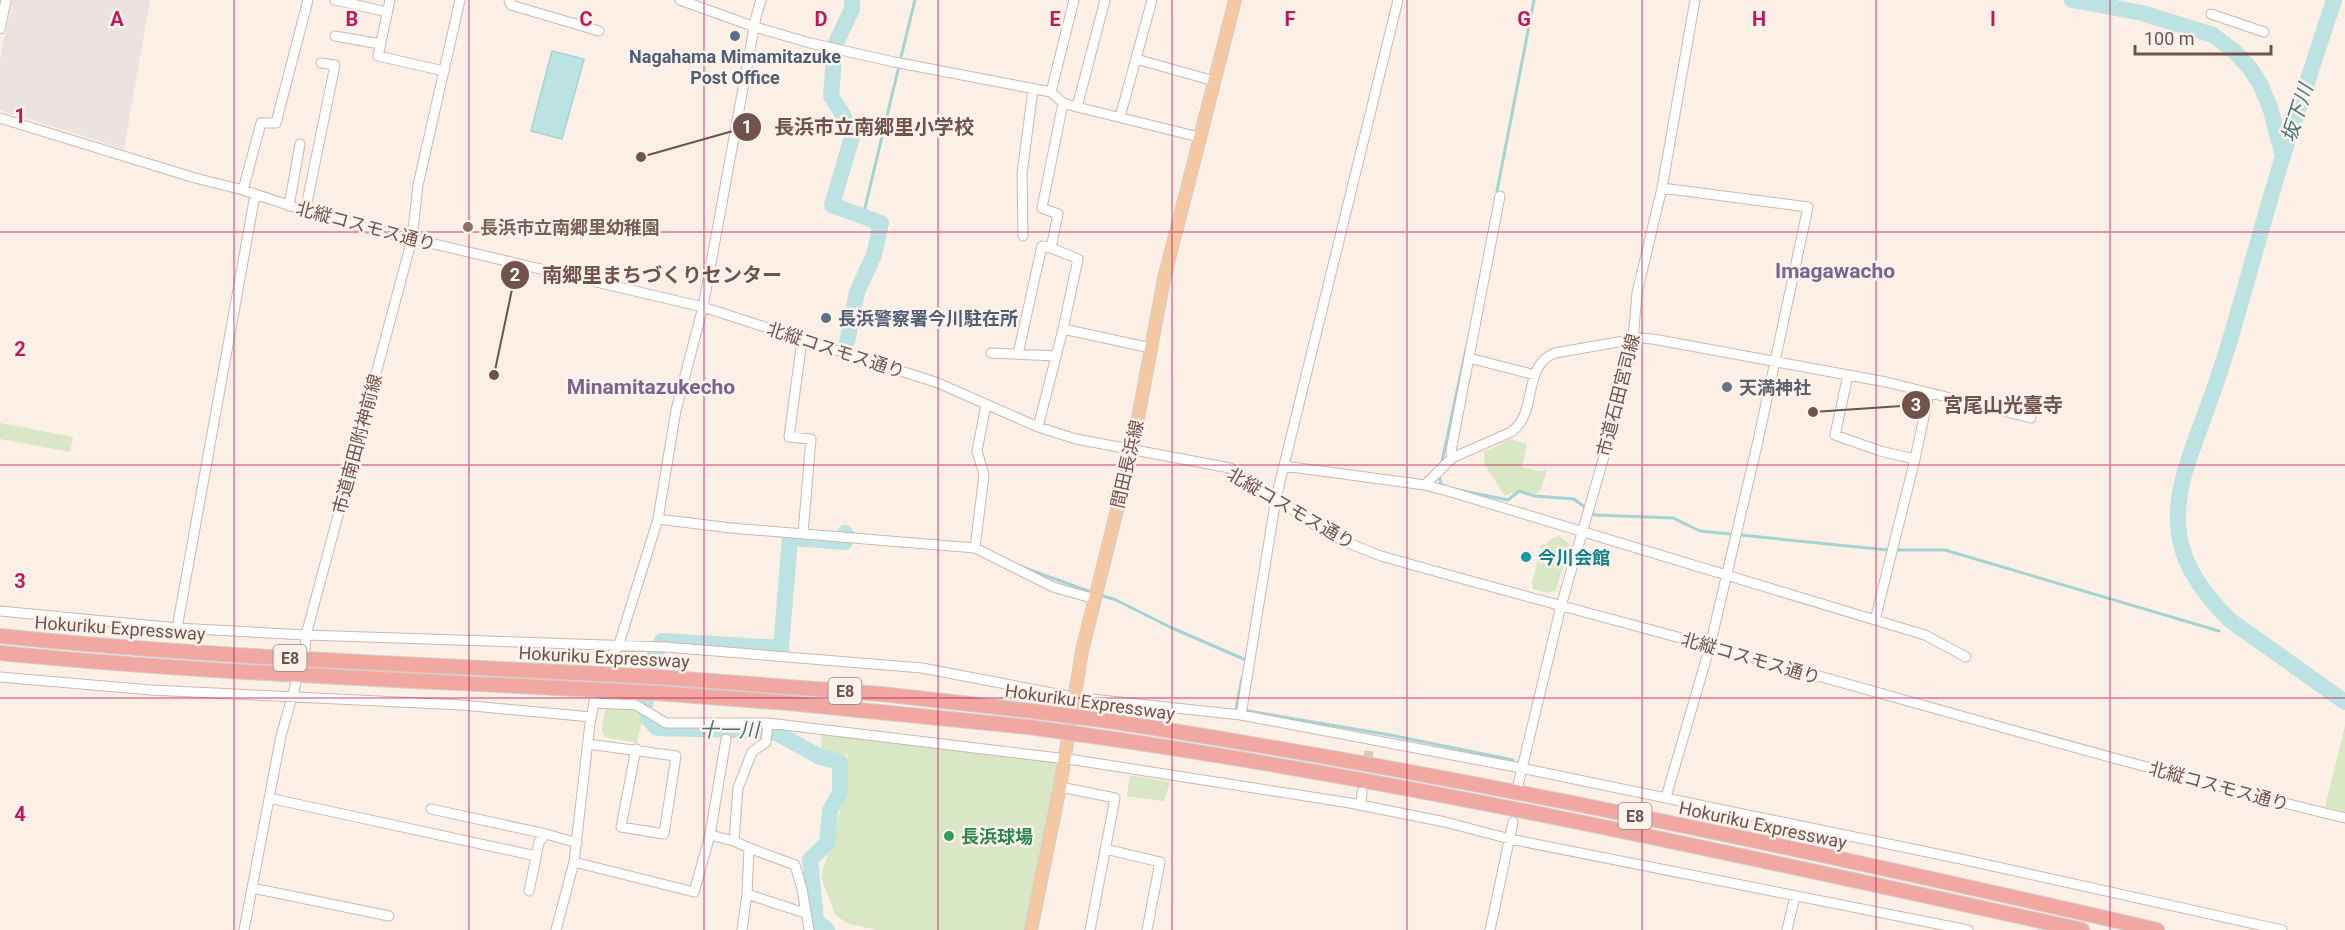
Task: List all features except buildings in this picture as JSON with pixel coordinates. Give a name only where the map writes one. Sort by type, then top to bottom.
[{"type":"highway","name":"Hokuriku Expressway","points":[[0,636],[117,647],[331,661],[658,677],[881,694],[1109,721],[1262,745],[1618,813],[2157,930]]},
{"type":"highway","name":"Hokuriku Expressway","points":[[0,653],[286,674],[789,702],[1029,727],[1258,762],[1425,792],[1649,837],[2082,930]]},
{"type":"main road","name":"間田長浜線","points":[[1031,930],[1060,787],[1073,697],[1132,449],[1164,279],[1235,0]]},
{"type":"street","points":[[0,29],[6,0]]},
{"type":"street","points":[[243,190],[261,123],[276,123],[308,0]]},
{"type":"street","points":[[335,0],[387,12]]},
{"type":"street","points":[[390,0],[378,56],[444,70]]},
{"type":"street","name":"市道南田附神前線","points":[[305,649],[306,635],[412,239],[418,185],[460,0]]},
{"type":"street","points":[[509,0],[511,5],[599,31]]},
{"type":"street","points":[[680,0],[755,27],[834,48],[1051,92],[1063,103],[1199,137]]},
{"type":"street","points":[[556,930],[574,862],[594,703],[605,668],[620,644],[658,519],[676,410],[703,307],[761,0]]},
{"type":"street","points":[[1051,92],[1074,0]]},
{"type":"street","points":[[1077,107],[1105,0]]},
{"type":"street","points":[[1120,117],[1152,0]]},
{"type":"street","points":[[1241,716],[1276,498],[1398,0]]},
{"type":"street","name":"市道石田宮司線","points":[[1518,786],[1560,606],[1620,401],[1634,340],[1637,293],[1662,188],[1695,0]]},
{"type":"street","points":[[2211,15],[2264,32]]},
{"type":"street","points":[[335,36],[380,45]]},
{"type":"street","points":[[1136,58],[1214,81]]},
{"type":"street","points":[[305,212],[335,65],[321,63]]},
{"type":"street","points":[[1023,236],[1022,173],[1033,90]]},
{"type":"street","points":[[1051,248],[1058,213],[1042,208],[1063,103]]},
{"type":"street","name":"北縦コスモス通り","points":[[0,118],[195,178],[243,190],[305,212],[703,307],[938,383],[1038,427],[1076,439],[1230,468],[1320,528],[1363,549],[1560,606],[2191,780],[2345,818]]},
{"type":"street","points":[[289,206],[300,144]]},
{"type":"street","points":[[1662,188],[1808,207],[1758,441],[1710,646],[1666,797]]},
{"type":"street","points":[[177,628],[255,195]]},
{"type":"street","points":[[1452,458],[1451,451],[1500,196]]},
{"type":"street","points":[[1018,354],[1042,246],[1078,259],[1038,427]]},
{"type":"street","points":[[1063,328],[1151,348]]},
{"type":"street","points":[[1425,485],[1452,458],[1511,432],[1518,426],[1526,414],[1535,375],[1542,361],[1555,353],[1634,340],[1653,339],[1848,375],[2031,418]]},
{"type":"street","points":[[801,340],[789,437],[811,439],[804,533]]},
{"type":"street","points":[[991,353],[1056,356]]},
{"type":"street","points":[[1469,358],[1535,375]]},
{"type":"street","points":[[1848,375],[1835,435],[1880,451],[1915,459]]},
{"type":"street","points":[[1875,620],[1929,393]]},
{"type":"street","points":[[975,548],[984,475],[977,451],[986,405]]},
{"type":"street","points":[[1284,466],[1425,485],[1924,635],[1966,657]]},
{"type":"street","points":[[658,519],[731,528],[975,548],[1053,587],[1095,599]]},
{"type":"street","points":[[0,611],[177,628],[306,635],[620,644],[922,669],[1073,697],[1241,716],[1370,739],[1666,797],[2282,930]]},
{"type":"street","points":[[0,677],[291,699],[460,705],[591,717]]},
{"type":"street","points":[[244,930],[281,736],[296,683]]},
{"type":"street","points":[[594,703],[636,705],[666,723],[768,724],[1065,759],[1361,805],[1445,822],[1510,839],[1968,930]]},
{"type":"street","points":[[734,841],[738,788],[752,752],[766,742],[768,724]]},
{"type":"street","points":[[574,862],[694,892],[710,835],[726,739]]},
{"type":"street","points":[[1369,751],[1370,739]]},
{"type":"street","points":[[588,744],[636,749],[676,756],[664,834],[621,827],[636,749]]},
{"type":"street","points":[[1060,787],[1115,798],[1090,930]]},
{"type":"street","points":[[1361,805],[1362,792]]},
{"type":"street","points":[[269,798],[536,856]]},
{"type":"street","points":[[430,810],[546,834],[577,843]]},
{"type":"street","points":[[1490,930],[1513,822]]},
{"type":"street","points":[[529,891],[539,842],[546,834]]},
{"type":"street","points":[[710,835],[734,841],[795,865],[809,930]]},
{"type":"street","points":[[742,930],[747,894],[749,848]]},
{"type":"street","points":[[1106,849],[1160,862],[1148,930]]},
{"type":"street","points":[[252,888],[389,916]]},
{"type":"street","points":[[747,894],[805,914]]},
{"type":"street","points":[[1787,930],[1795,896]]},
{"type":"shaded area","points":[[12,0],[150,0],[124,149],[0,110],[0,60]]},
{"type":"green space","points":[[0,423],[73,437],[70,452],[0,439]]},
{"type":"green space","points":[[1511,439],[1527,444],[1522,467],[1538,471],[1547,470],[1541,489],[1536,494],[1518,490],[1505,496],[1485,465],[1484,452]]},
{"type":"green space","points":[[1559,536],[1570,544],[1556,590],[1548,593],[1533,589],[1532,583],[1542,544],[1546,545],[1548,541]]},
{"type":"green space","points":[[606,705],[644,711],[637,743],[605,737],[602,730]]},
{"type":"green space","points":[[2345,726],[2345,812],[2325,807]]},
{"type":"green space","name":"長浜球場","points":[[822,729],[1060,755],[1024,930],[877,930],[846,923],[835,914],[821,877],[846,790],[848,755],[821,751]]},
{"type":"green space","points":[[1130,775],[1170,782],[1164,801],[1127,796]]},
{"type":"water","points":[[552,51],[584,59],[562,139],[531,131]]},
{"type":"waterway","name":"十一川","points":[[847,342],[857,292],[874,255],[881,223],[832,205],[852,137],[843,115],[831,96],[835,45],[852,9],[852,0]]},
{"type":"waterway","points":[[901,57],[915,0]]},
{"type":"waterway","points":[[1497,191],[1534,0]]},
{"type":"waterway","name":"坂下川","points":[[2072,0],[2142,13],[2213,35],[2234,51],[2250,68],[2260,84],[2270,107],[2283,156]]},
{"type":"waterway","name":"坂下川","points":[[2230,620],[2202,588],[2188,564],[2179,537],[2180,492],[2188,460],[2226,353],[2283,156],[2334,0]]},
{"type":"waterway","points":[[863,216],[899,66]]},
{"type":"waterway","points":[[1441,466],[1466,349]]},
{"type":"waterway","points":[[1439,475],[1441,484],[1446,487]]},
{"type":"waterway","points":[[1458,490],[1508,500],[1519,491],[1535,496],[1574,499],[1595,515],[1673,518],[1700,531],[1888,550],[1945,550],[2219,631]]},
{"type":"waterway","name":"十一川","points":[[845,533],[853,533]]},
{"type":"waterway","name":"十一川","points":[[646,702],[650,670],[662,641],[781,648],[790,538],[845,542],[845,533]]},
{"type":"waterway","points":[[1022,567],[1091,592]]},
{"type":"waterway","points":[[1100,595],[1116,600],[1172,628],[1246,660]]},
{"type":"waterway","points":[[2227,624],[2231,621]]},
{"type":"waterway","points":[[2231,621],[2345,702]]},
{"type":"waterway","points":[[1242,678],[1236,709],[1390,735],[1513,760]]},
{"type":"waterway","name":"十一川","points":[[648,718],[657,728],[773,731],[820,757],[840,762],[840,793],[830,810],[827,843],[810,860],[816,921],[827,930]]},
{"type":"tunnel","points":[[1364,784],[1369,751]]},
{"type":"place","name":"Nagahama Mimamitazuke Post Office","points":[[735,36]]},
{"type":"place","name":"長浜市立南郷里小学校","points":[[641,157]]},
{"type":"place","name":"長浜市立南郷里幼稚園","points":[[468,227]]},
{"type":"place","name":"長浜警察署今川駐在所","points":[[826,318]]},
{"type":"place","name":"南郷里まちづくりセンター","points":[[494,375]]},
{"type":"place","name":"天満神社","points":[[1727,387]]},
{"type":"place","name":"宮尾山光臺寺","points":[[1813,412]]},
{"type":"place","name":"今川会館","points":[[1526,557]]},
{"type":"place","name":"長浜球場","points":[[949,836]]},
{"type":"district","name":"Imagawacho","points":[[1835,271]]},
{"type":"district","name":"Minamitazukecho","points":[[651,387]]}]
